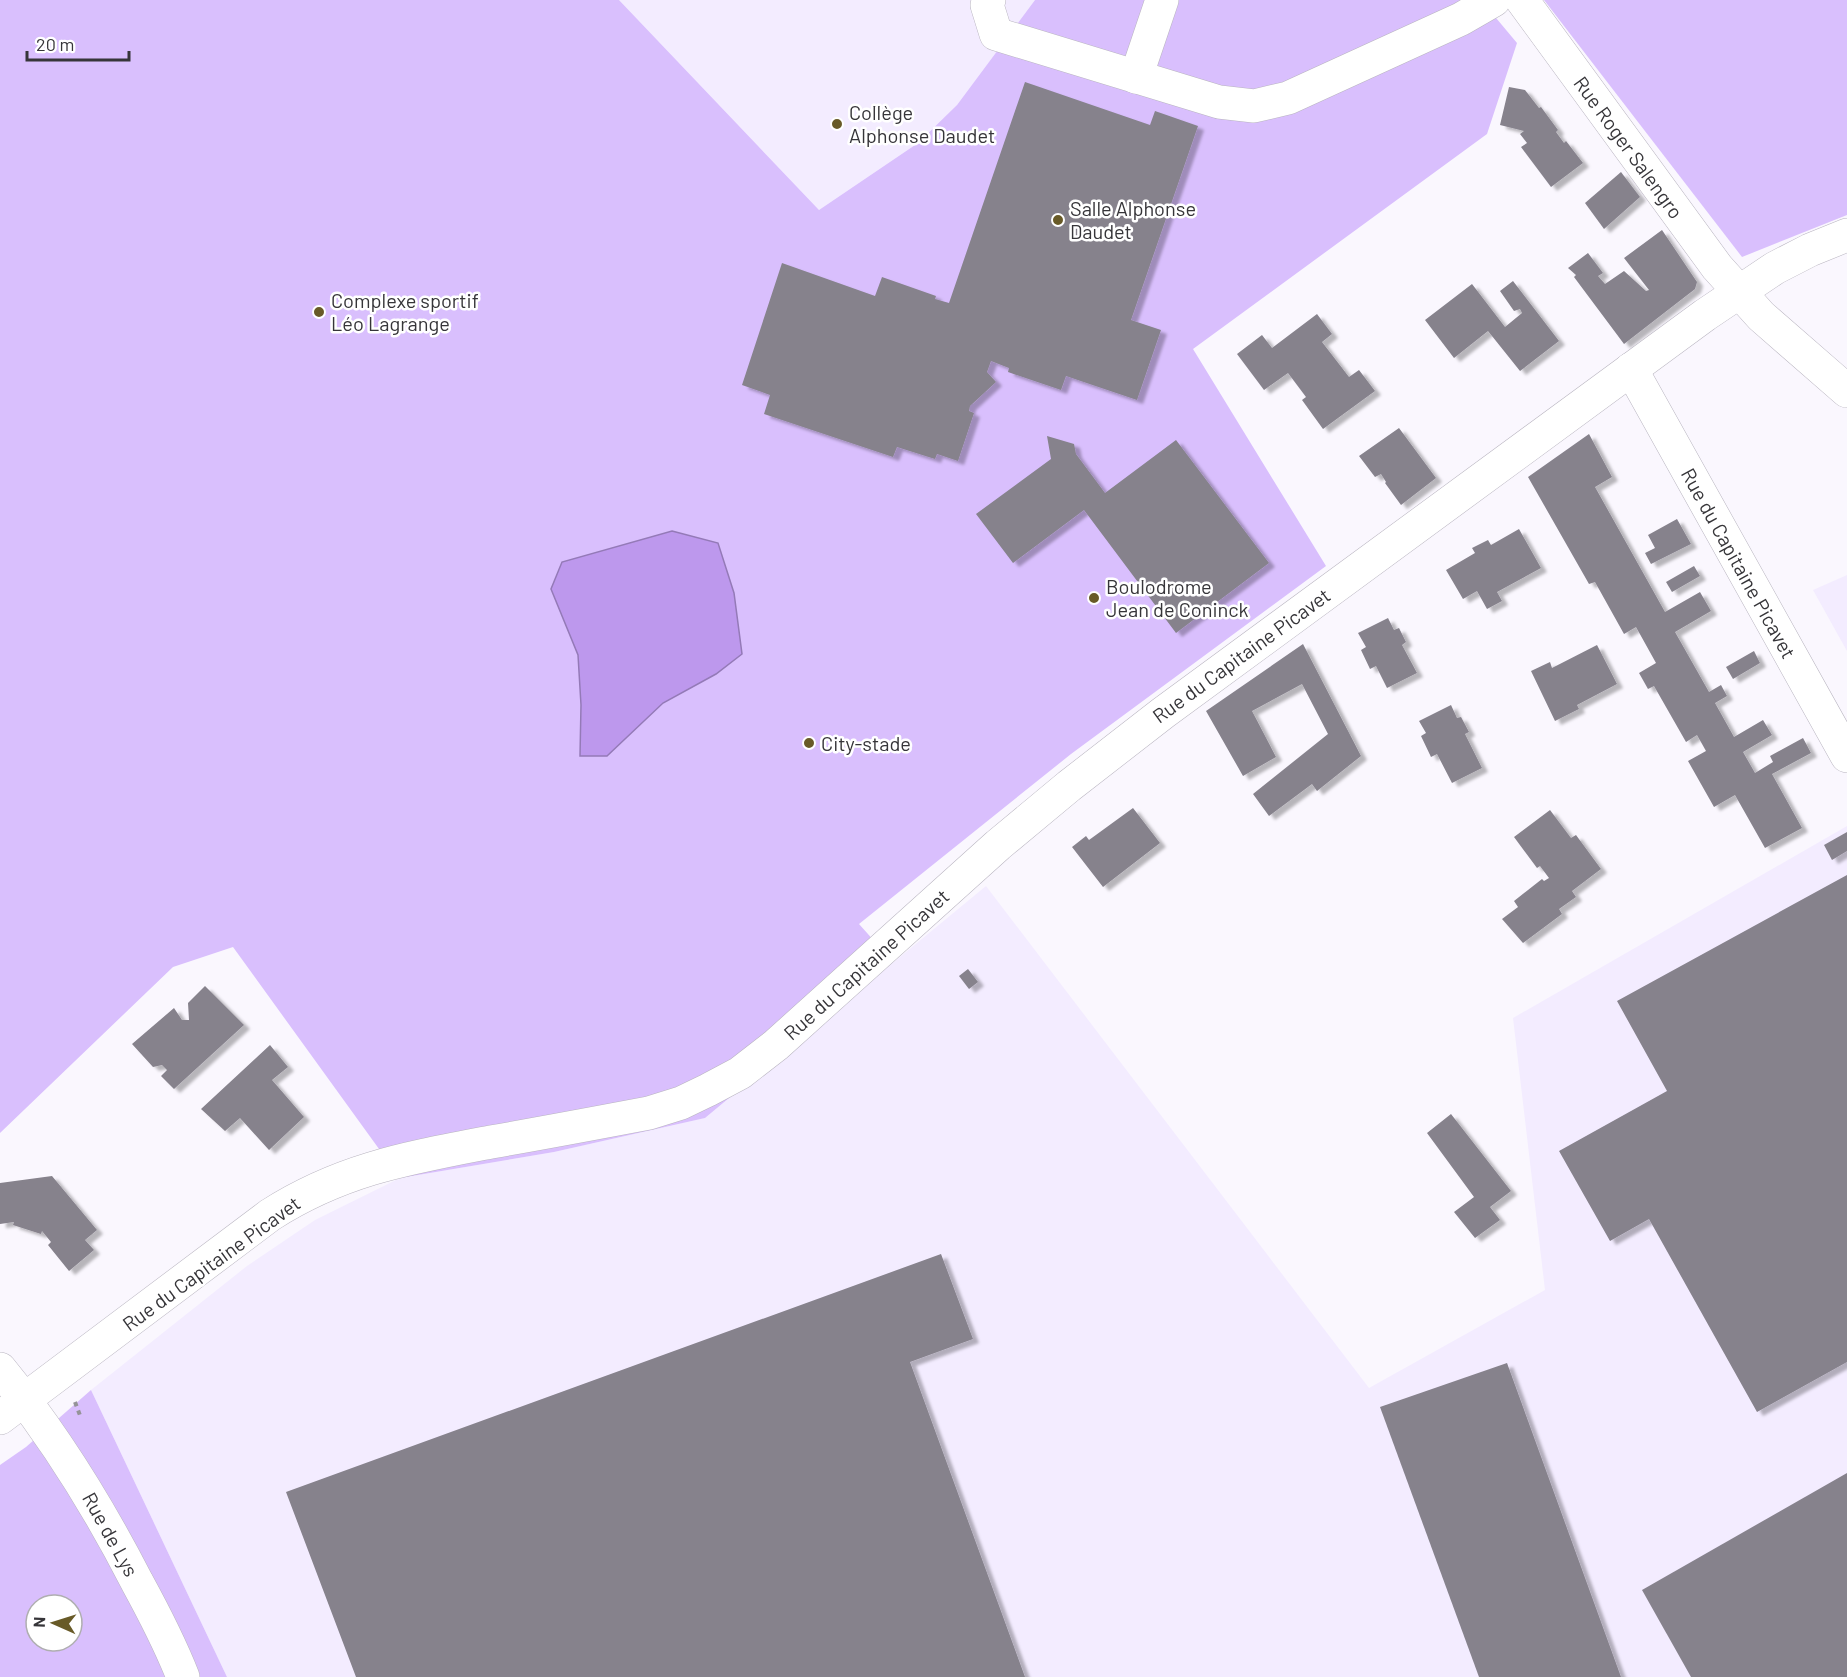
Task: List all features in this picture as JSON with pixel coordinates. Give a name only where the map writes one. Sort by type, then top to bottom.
[{"type":"street","points":[[989,0],[987,5],[996,34],[1219,102],[1254,106],[1288,98],[1461,19],[1494,0]]},
{"type":"street","points":[[1137,77],[1162,0]]},
{"type":"street","name":"Rue Roger Salengro","points":[[1522,0],[1718,267],[1761,316],[1847,391]]},
{"type":"street","name":"Rue du Capitaine Picavet","points":[[12,1409],[270,1215],[295,1199],[368,1169],[414,1157],[649,1113],[681,1103],[740,1073],[776,1045],[998,845],[1163,713],[1739,292],[1797,256],[1847,235]]},
{"type":"street","name":"Rue du Capitaine Picavet","points":[[1631,369],[1847,756]]},
{"type":"street","name":"Rue de Lys","points":[[0,1369],[12,1409],[82,1483],[118,1544],[183,1677]]},
{"type":"shaded area","points":[[0,0],[619,0],[819,210],[918,143],[957,105],[1035,0],[1481,0],[1517,43],[1487,134],[1193,349],[1326,566],[1071,754],[859,924],[893,962],[705,1118],[554,1152],[400,1178],[233,947],[173,967],[0,1133]]},
{"type":"shaded area","name":"Collège Alphonse Daudet","points":[[619,0],[1035,0],[957,105],[918,143],[819,210]]},
{"type":"shaded area","points":[[1544,0],[1847,0],[1847,215],[1742,257]]},
{"type":"shaded area","points":[[672,531],[718,543],[734,593],[742,654],[716,674],[663,703],[607,756],[580,756],[581,705],[578,655],[551,589],[562,562]]},
{"type":"shaded area","points":[[1847,575],[1847,651],[1813,590]]},
{"type":"shaded area","points":[[1847,826],[1847,1677],[227,1677],[91,1390],[247,1266],[315,1220],[400,1178],[554,1152],[705,1118],[986,886],[1369,1388],[1545,1290],[1513,1018]]},
{"type":"shaded area","points":[[91,1390],[227,1677],[0,1677],[0,1465],[26,1447]]},
{"type":"building","points":[[1025,82],[1150,125],[1155,111],[1198,126],[1131,320],[1161,330],[1137,400],[1066,376],[1061,390],[1008,372],[1009,368],[991,361],[987,372],[996,382],[970,406],[969,411],[974,413],[958,461],[937,454],[935,459],[897,447],[893,457],[764,414],[770,395],[742,385],[782,263],[875,296],[882,277],[936,296],[935,299],[949,303]]},
{"type":"building","points":[[1509,87],[1525,90],[1558,130],[1556,132],[1564,143],[1566,141],[1583,163],[1551,187],[1521,147],[1527,143],[1520,134],[1524,131],[1500,125]]},
{"type":"building","points":[[1621,172],[1640,197],[1604,229],[1585,203]]},
{"type":"building","points":[[1662,230],[1697,282],[1695,289],[1624,344],[1574,277],[1576,275],[1568,268],[1588,253],[1603,273],[1598,276],[1605,284],[1624,271],[1646,291],[1649,290],[1624,258]]},
{"type":"building","points":[[1513,281],[1559,341],[1520,371],[1488,331],[1454,358],[1425,320],[1472,284],[1505,327],[1522,313],[1520,309],[1514,311],[1500,291]]},
{"type":"building","points":[[1317,314],[1332,334],[1322,342],[1349,377],[1359,370],[1375,391],[1323,429],[1302,400],[1306,397],[1288,373],[1264,390],[1237,354],[1262,335],[1272,348]]},
{"type":"building","points":[[1399,428],[1436,478],[1401,505],[1381,474],[1375,477],[1359,456]]},
{"type":"building","points":[[1589,434],[1612,477],[1595,487],[1665,612],[1700,592],[1711,611],[1675,632],[1709,692],[1721,685],[1727,696],[1715,703],[1734,737],[1763,720],[1772,735],[1743,752],[1755,773],[1773,762],[1770,756],[1803,738],[1811,753],[1772,774],[1802,828],[1765,848],[1735,795],[1714,807],[1688,761],[1706,751],[1697,735],[1686,742],[1654,686],[1648,689],[1639,673],[1656,663],[1636,627],[1624,634],[1595,582],[1589,584],[1528,477]]},
{"type":"building","points":[[1047,436],[1074,444],[1076,454],[1105,493],[1176,440],[1269,563],[1176,633],[1084,510],[1013,563],[976,514],[1051,459]]},
{"type":"building","points":[[1677,519],[1691,544],[1651,564],[1645,553],[1655,548],[1648,535]]},
{"type":"building","points":[[1519,529],[1541,568],[1497,592],[1502,601],[1487,609],[1477,591],[1463,599],[1446,570],[1475,553],[1472,548],[1488,540],[1491,545]]},
{"type":"building","points":[[1694,566],[1700,576],[1672,592],[1666,582]]},
{"type":"building","points":[[1388,618],[1394,630],[1399,628],[1406,642],[1402,645],[1417,673],[1387,688],[1376,666],[1370,669],[1361,650],[1366,647],[1358,633]]},
{"type":"building","points":[[1303,644],[1361,756],[1317,791],[1312,784],[1269,816],[1253,794],[1328,734],[1302,684],[1252,711],[1276,757],[1243,776],[1206,711]]},
{"type":"building","points":[[1597,645],[1617,684],[1577,705],[1579,709],[1555,721],[1531,671],[1550,662],[1552,668]]},
{"type":"building","points":[[1754,651],[1760,663],[1733,679],[1726,667]]},
{"type":"building","points":[[1451,705],[1457,718],[1461,717],[1469,732],[1465,734],[1482,768],[1452,783],[1437,754],[1431,757],[1421,736],[1426,733],[1419,721]]},
{"type":"building","points":[[1133,808],[1160,843],[1103,887],[1072,847],[1086,836],[1089,840]]},
{"type":"building","points":[[1550,810],[1571,838],[1576,835],[1601,869],[1572,891],[1576,897],[1559,909],[1562,914],[1523,943],[1502,919],[1518,907],[1514,901],[1542,879],[1544,881],[1549,878],[1540,866],[1537,868],[1514,837]]},
{"type":"building","points":[[1847,832],[1847,851],[1832,860],[1824,845]]},
{"type":"building","points":[[1847,875],[1847,1362],[1757,1412],[1649,1219],[1610,1241],[1559,1151],[1667,1091],[1617,1001]]},
{"type":"building","points":[[968,969],[978,982],[969,989],[959,976]]},
{"type":"building","points":[[205,986],[244,1025],[174,1089],[161,1076],[167,1070],[162,1065],[153,1067],[132,1044],[174,1008],[182,1020],[189,1020],[188,1003]]},
{"type":"building","points":[[270,1045],[288,1067],[272,1080],[304,1117],[269,1150],[240,1118],[225,1131],[201,1109]]},
{"type":"building","points":[[1451,1114],[1511,1191],[1490,1207],[1500,1220],[1475,1238],[1454,1212],[1474,1197],[1427,1133]]},
{"type":"building","points":[[52,1176],[97,1230],[85,1240],[94,1250],[69,1271],[48,1245],[51,1242],[42,1231],[41,1234],[13,1225],[14,1222],[0,1224],[0,1183]]},
{"type":"building","points":[[941,1254],[973,1339],[910,1362],[1025,1677],[356,1677],[286,1492]]},
{"type":"building","points":[[1507,1363],[1621,1677],[1479,1677],[1380,1407]]},
{"type":"building","points":[[1847,1473],[1847,1677],[1691,1677],[1642,1590]]},
{"type":"place","name":"Collège Alphonse Daudet","points":[[837,124]]},
{"type":"place","name":"Salle Alphonse Daudet","points":[[1058,220]]},
{"type":"place","name":"Complexe sportif Léo Lagrange","points":[[319,312]]},
{"type":"place","name":"Boulodrome Jean de Coninck","points":[[1094,598]]},
{"type":"place","name":"City-stade","points":[[809,743]]}]
